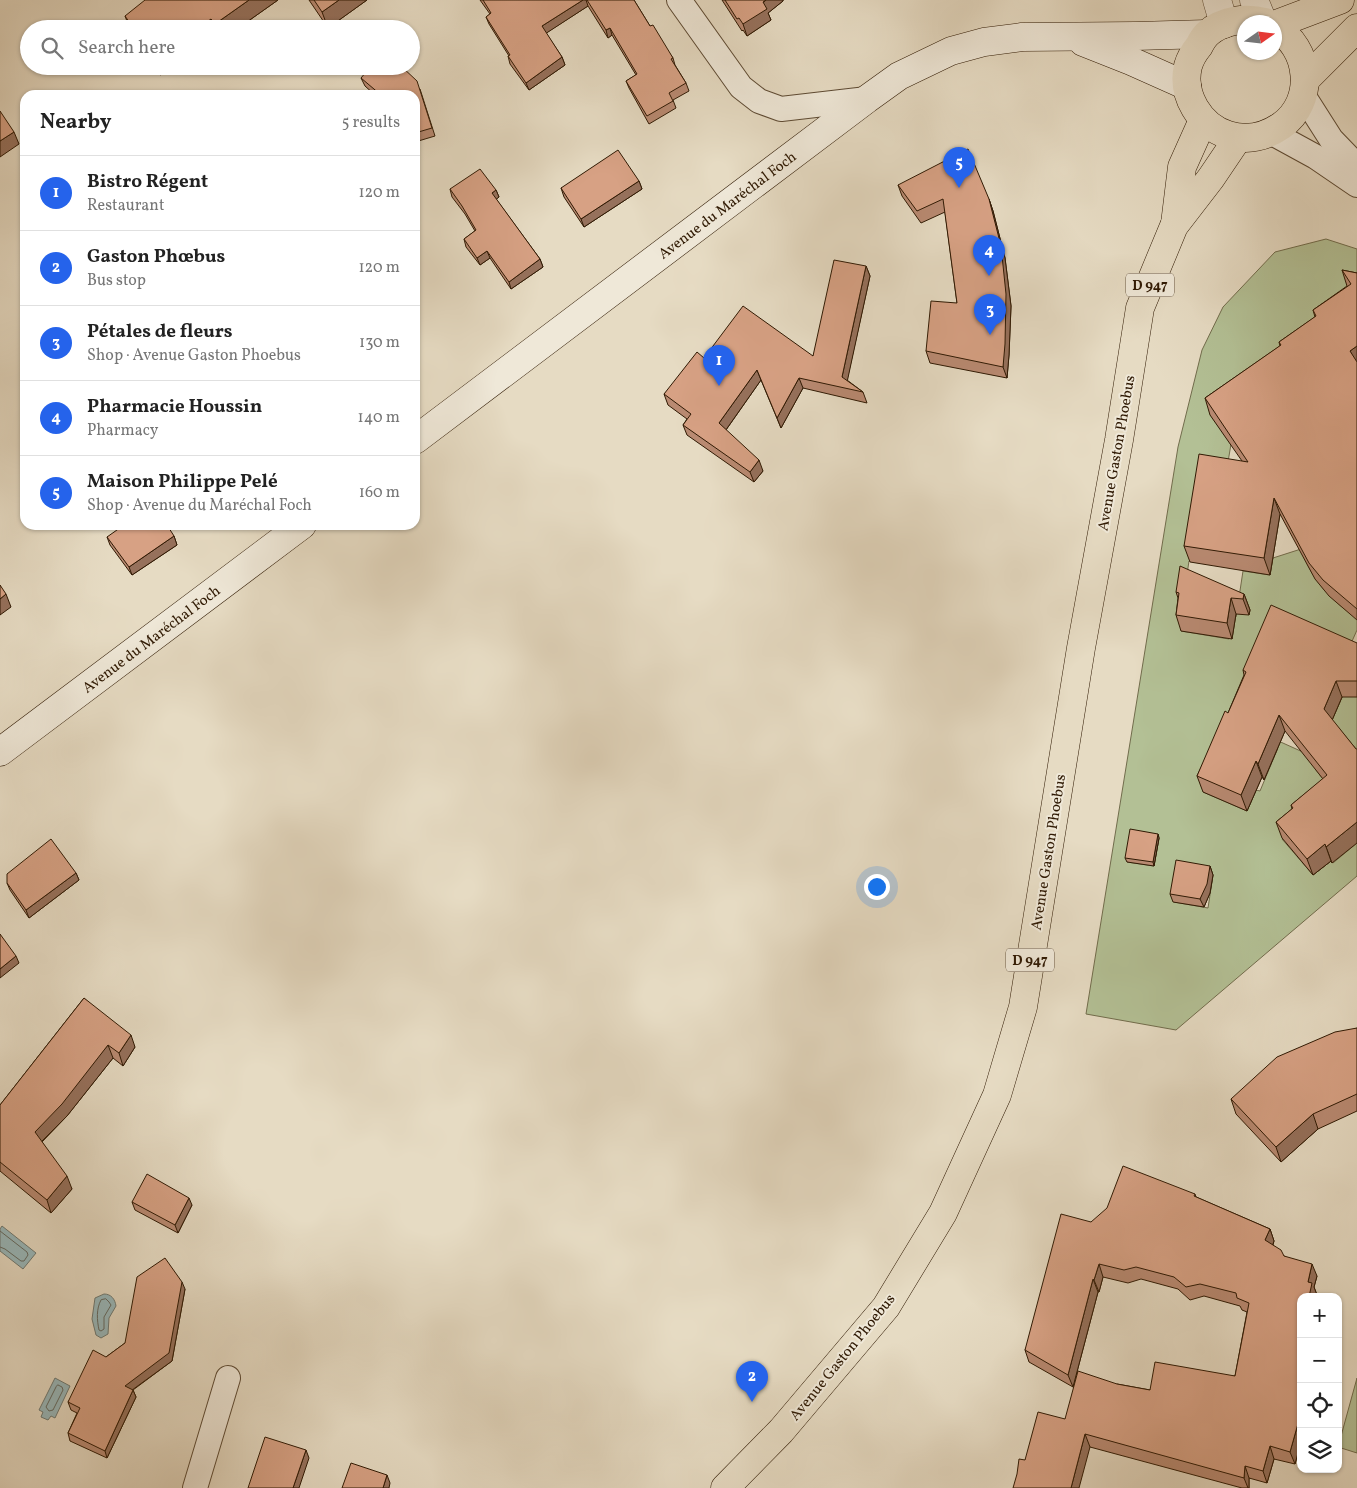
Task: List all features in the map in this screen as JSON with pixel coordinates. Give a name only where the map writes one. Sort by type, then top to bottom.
[{"type":"main road","points":[[1282,15],[1340,0]]},
{"type":"main road","points":[[1237,19],[1216,19],[1188,66],[1187,86],[1192,105],[1203,120],[1219,132],[1238,138],[1255,138],[1272,132],[1286,123],[1297,110],[1304,87],[1304,64],[1295,46],[1282,32]]},
{"type":"main road","name":"Avenue du Maréchal Foch","points":[[420,436],[899,76],[951,51],[984,42],[1067,36],[1136,36],[1216,19]]},
{"type":"main road","points":[[1304,87],[1357,28]]},
{"type":"main road","name":"Avenue du Maréchal Foch","points":[[1067,36],[1131,61],[1187,86]]},
{"type":"main road","name":"Avenue Gaston Phoebus","points":[[725,1488],[781,1431],[886,1307],[943,1213],[997,1095],[1023,1007],[1081,648],[1119,440],[1140,308],[1174,226],[1182,167],[1203,120]]},
{"type":"main road","name":"Avenue Gaston Phoebus","points":[[1174,226],[1211,178],[1238,138]]},
{"type":"main road","name":"Avenue du Maréchal Foch","points":[[0,752],[295,530]]},
{"type":"street","points":[[679,0],[741,87],[759,101],[781,109],[867,99]]},
{"type":"street","points":[[1304,87],[1331,139],[1357,166]]},
{"type":"street","points":[[1272,132],[1316,157],[1357,185]]},
{"type":"street","points":[[195,1488],[228,1378]]},
{"type":"green space","points":[[1326,239],[1357,249],[1357,291],[1353,294],[1357,300],[1319,326],[1322,332],[1285,358],[1287,362],[1211,415],[1224,434],[1232,429],[1233,432],[1226,474],[1204,470],[1197,517],[1203,518],[1196,562],[1189,561],[1182,608],[1185,609],[1181,631],[1229,639],[1232,617],[1236,617],[1243,571],[1270,575],[1273,558],[1301,549],[1310,570],[1323,588],[1338,604],[1357,618],[1357,630],[1349,648],[1342,652],[1336,660],[1333,669],[1335,680],[1319,716],[1296,706],[1315,664],[1312,662],[1321,641],[1277,622],[1268,642],[1264,642],[1246,685],[1252,688],[1234,729],[1228,727],[1209,769],[1212,771],[1203,792],[1247,811],[1256,790],[1260,791],[1278,748],[1271,745],[1274,739],[1305,753],[1307,749],[1326,762],[1316,770],[1333,792],[1297,821],[1299,824],[1282,839],[1313,875],[1331,861],[1333,863],[1357,843],[1357,876],[1176,1030],[1086,1014],[1178,447],[1202,350],[1223,307],[1275,252]],"holes":[[[1132,834],[1159,838],[1154,866],[1127,862]],[[1179,869],[1213,875],[1208,908],[1174,902]]]},
{"type":"green space","points":[[1344,693],[1357,697],[1357,759],[1323,741]]},
{"type":"green space","points":[[1357,1378],[1357,1453],[1342,1448],[1342,1432]]},
{"type":"water","points":[[2,1226],[36,1253],[23,1269],[0,1251],[0,1229]]},
{"type":"water","points":[[104,1294],[112,1297],[116,1306],[109,1318],[108,1334],[101,1338],[96,1335],[92,1319],[95,1298]]},
{"type":"water","points":[[55,1378],[70,1386],[55,1418],[51,1416],[48,1420],[41,1417],[43,1412],[39,1410]]},
{"type":"building","points":[[145,0],[249,0],[221,20],[128,20],[125,16]]},
{"type":"building","points":[[314,0],[339,0],[322,12]]},
{"type":"building","points":[[483,0],[583,0],[542,26],[562,57],[526,83],[486,17],[491,13]]},
{"type":"building","points":[[587,0],[634,0],[650,26],[653,25],[686,83],[669,93],[673,101],[647,116],[626,81],[637,74],[610,28],[606,30]]},
{"type":"building","points":[[725,0],[766,0],[763,2],[767,9],[743,24],[739,18],[737,19]]},
{"type":"building","points":[[364,75],[411,75],[417,81],[420,90],[375,90],[361,78]]},
{"type":"building","points":[[420,90],[432,128],[420,132]]},
{"type":"building","points":[[0,111],[14,132],[0,141]]},
{"type":"building","points":[[968,149],[989,199],[1001,246],[1006,294],[1003,367],[926,351],[931,301],[957,303],[943,199],[917,211],[898,185]]},
{"type":"building","points":[[618,150],[639,181],[581,219],[561,188]]},
{"type":"building","points":[[480,169],[496,190],[492,193],[540,259],[509,282],[487,251],[477,258],[464,239],[476,230],[450,189]]},
{"type":"building","points":[[834,260],[866,266],[842,377],[863,392],[799,378],[777,418],[757,370],[719,423],[759,460],[750,472],[683,425],[691,414],[664,394],[697,352],[704,358],[743,306],[813,356]]},
{"type":"building","points":[[1342,270],[1357,273],[1357,346],[1350,351],[1357,362],[1357,609],[1323,580],[1309,563],[1274,498],[1264,558],[1184,546],[1199,454],[1248,462],[1205,398],[1281,345],[1279,342],[1316,316],[1313,310],[1351,284]]},
{"type":"building","points":[[117,530],[170,530],[174,536],[129,567],[107,537]]},
{"type":"building","points":[[1180,566],[1244,594],[1243,599],[1231,598],[1227,623],[1176,615],[1179,593],[1176,592]]},
{"type":"building","points":[[0,585],[6,594],[0,599]]},
{"type":"building","points":[[1271,605],[1357,643],[1357,681],[1336,681],[1324,709],[1357,749],[1357,822],[1326,847],[1325,844],[1307,859],[1276,822],[1293,808],[1291,805],[1327,775],[1279,715],[1258,764],[1256,761],[1241,795],[1197,776],[1225,711],[1228,713],[1246,672],[1243,670]]},
{"type":"building","points":[[1130,829],[1158,834],[1153,862],[1125,858]]},
{"type":"building","points":[[51,839],[76,873],[26,910],[7,883],[7,874]]},
{"type":"building","points":[[1176,860],[1210,866],[1207,884],[1200,899],[1170,894]]},
{"type":"building","points":[[0,934],[16,956],[0,969]]},
{"type":"building","points":[[84,998],[131,1035],[119,1053],[108,1045],[62,1104],[35,1132],[67,1176],[47,1200],[0,1162],[0,1105]]},
{"type":"building","points":[[1357,1028],[1357,1094],[1313,1114],[1276,1147],[1231,1099],[1277,1057],[1335,1032]]},
{"type":"building","points":[[1123,1166],[1195,1194],[1194,1196],[1270,1229],[1265,1240],[1281,1250],[1284,1256],[1312,1264],[1308,1282],[1312,1283],[1310,1293],[1297,1293],[1297,1427],[1290,1452],[1270,1446],[1263,1471],[1245,1466],[1244,1478],[1085,1434],[1071,1488],[1013,1488],[1019,1459],[1025,1460],[1038,1412],[1065,1419],[1078,1371],[1117,1384],[1150,1390],[1155,1362],[1235,1376],[1249,1303],[1237,1298],[1236,1293],[1200,1284],[1186,1287],[1174,1277],[1136,1267],[1124,1270],[1099,1264],[1093,1279],[1068,1375],[1025,1350],[1061,1214],[1091,1222],[1107,1208]]},
{"type":"building","points":[[147,1174],[189,1198],[175,1225],[132,1202]]},
{"type":"building","points":[[165,1258],[182,1282],[169,1353],[125,1386],[133,1390],[105,1451],[68,1433],[80,1408],[68,1402],[93,1350],[106,1357],[125,1343],[137,1277]]},
{"type":"building","points":[[265,1437],[306,1450],[293,1488],[248,1488]]},
{"type":"building","points":[[351,1463],[387,1475],[383,1488],[342,1488]]},
{"type":"place","name":"Maison Philippe Pelé","points":[[959,188]]},
{"type":"place","name":"Pharmacie Houssin","points":[[989,276]]},
{"type":"place","name":"Pétales de fleurs","points":[[990,335]]},
{"type":"place","name":"Bistro Régent","points":[[719,386]]},
{"type":"place","name":"Gaston Phœbus","points":[[752,1402]]}]
